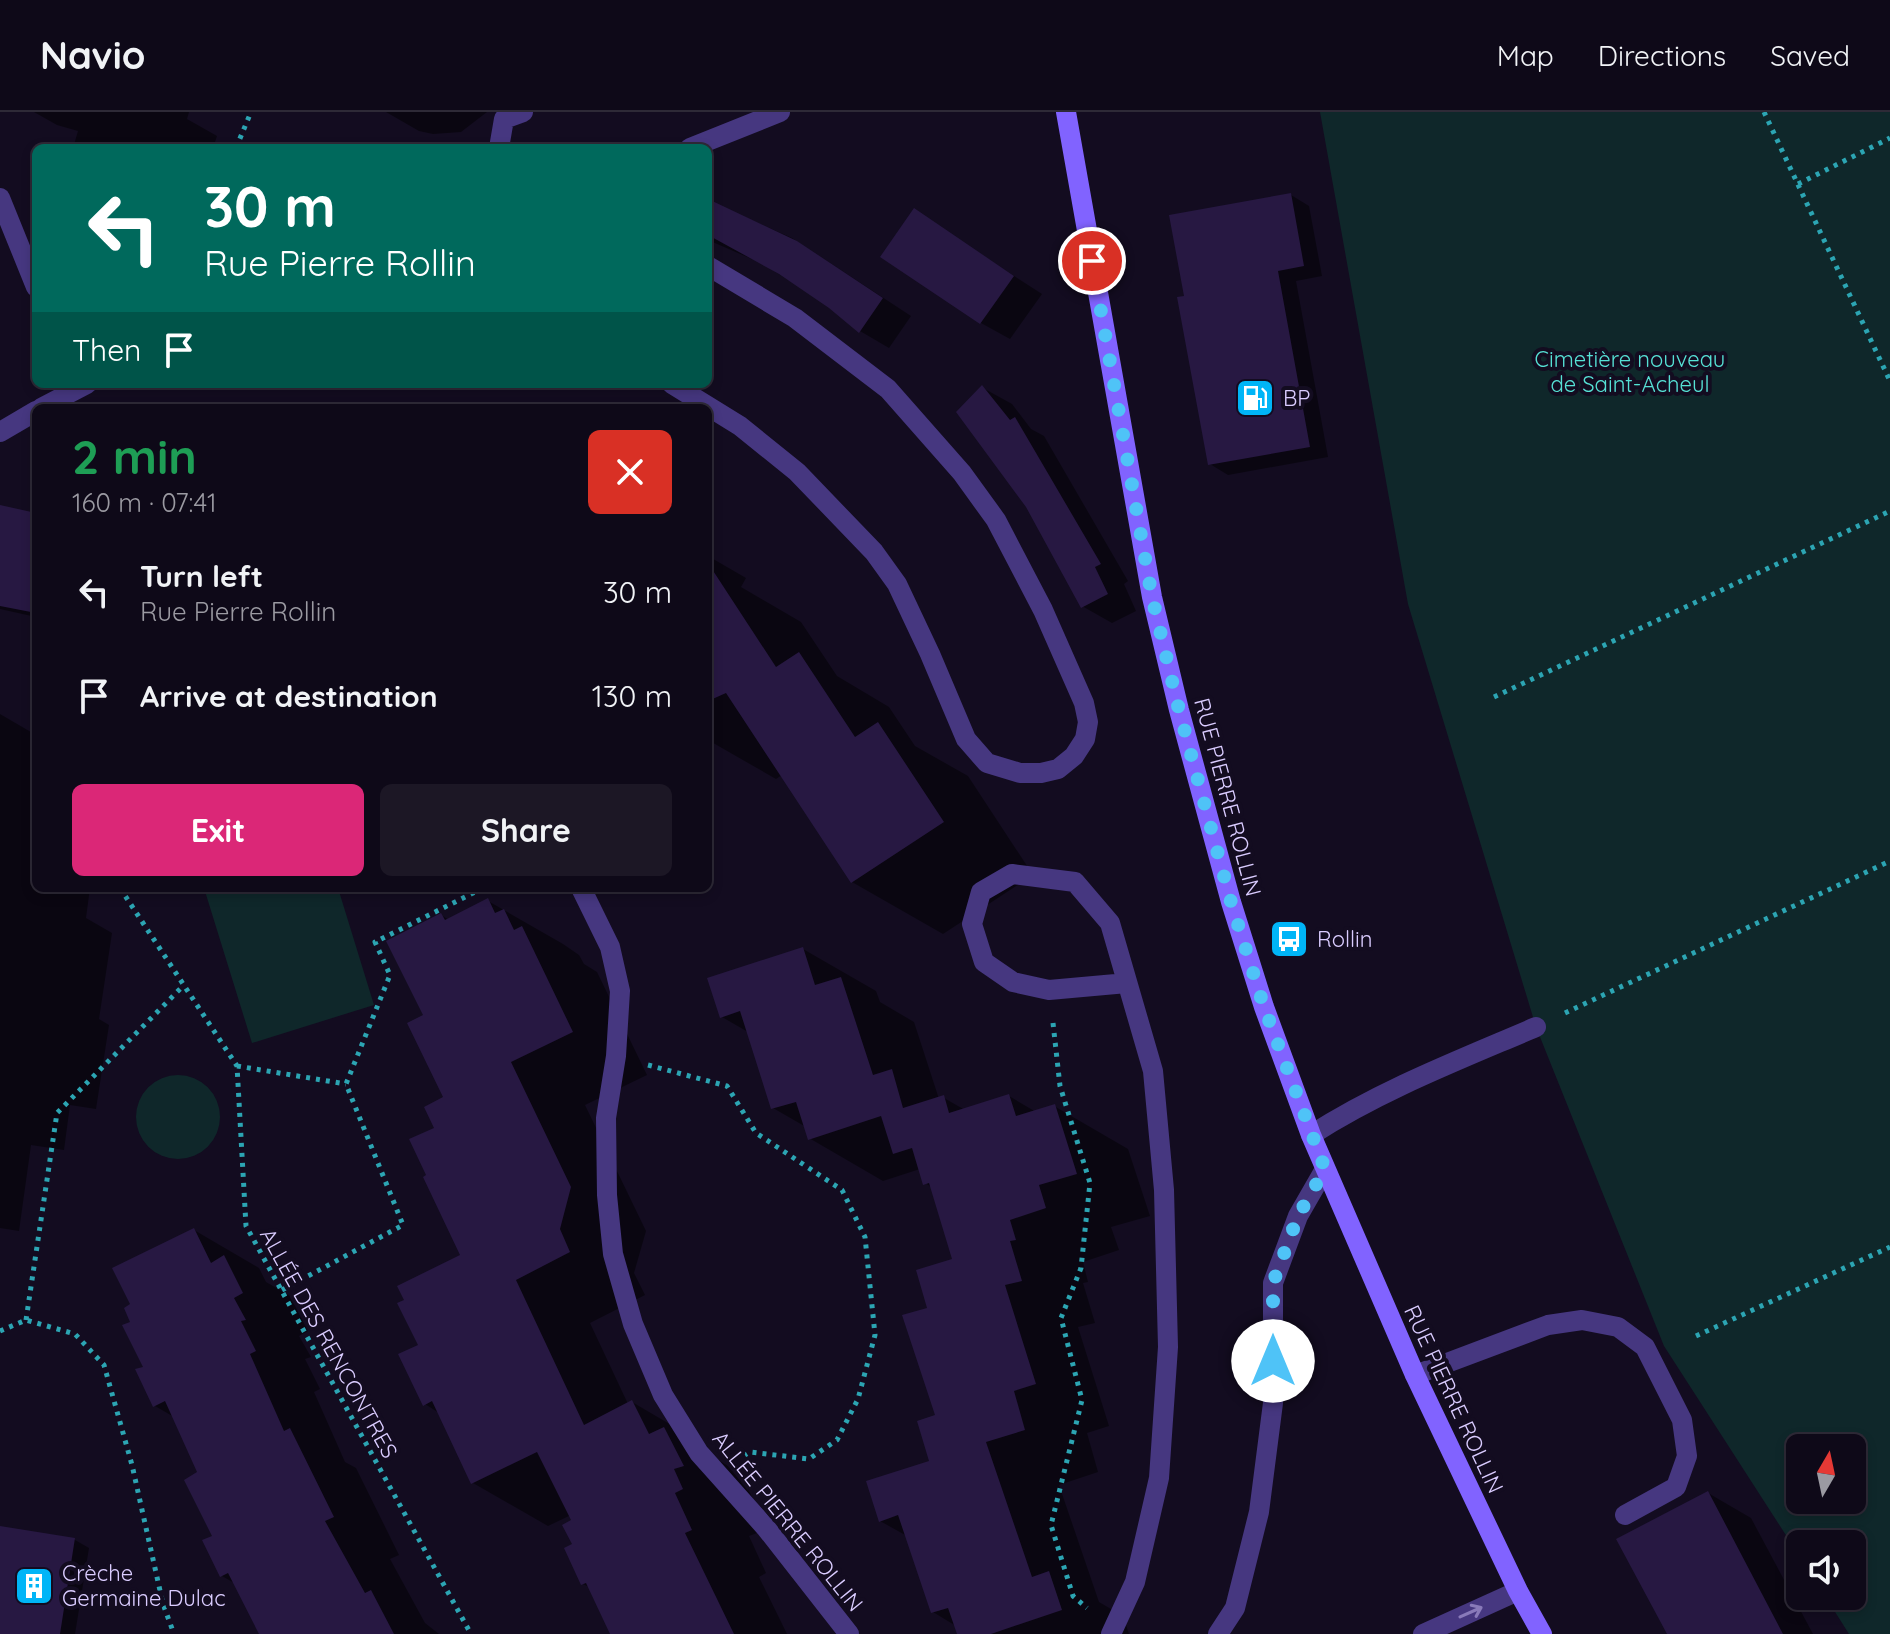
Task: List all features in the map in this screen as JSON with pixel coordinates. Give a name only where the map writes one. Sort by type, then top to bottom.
[{"type":"street","points":[[500,144],[504,119],[523,112]]},
{"type":"street","points":[[700,144],[780,112]]},
{"type":"street","name":"RUE PIERRE ROLLIN","points":[[1066,112],[1152,597],[1231,902],[1264,1007],[1325,1169],[1415,1375],[1518,1591],[1542,1634]]},
{"type":"street","points":[[0,198],[32,277]]},
{"type":"street","points":[[712,268],[795,318],[888,389],[962,473],[996,520],[1043,610],[1084,703],[1088,722],[1085,739],[1074,756],[1058,769],[1041,773],[1020,773],[987,763],[966,739],[897,584],[874,552],[797,472],[740,426],[712,409]]},
{"type":"street","points":[[47,404],[75,388]]},
{"type":"street","points":[[678,388],[704,404]]},
{"type":"street","points":[[0,432],[32,413]]},
{"type":"street","points":[[1112,1633],[1135,1582],[1159,1478],[1168,1347],[1164,1190],[1153,1071],[1110,923],[1075,882],[1012,874],[981,892],[972,924],[984,962],[1013,982],[1049,990],[1127,983]]},
{"type":"street","name":"ALLÉE PIERRE ROLLIN","points":[[583,892],[610,947],[620,991],[616,1056],[606,1118],[607,1195],[613,1254],[633,1324],[663,1395],[699,1453],[766,1528],[849,1634]]},
{"type":"street","points":[[1311,1135],[1347,1112],[1403,1085],[1536,1027]]},
{"type":"street","points":[[1218,1634],[1235,1608],[1259,1512],[1273,1403],[1273,1283],[1298,1216],[1325,1169]]},
{"type":"street","points":[[1415,1375],[1548,1325],[1582,1320],[1618,1327],[1645,1347],[1682,1420],[1687,1456],[1676,1487],[1625,1515]]},
{"type":"street","points":[[1423,1634],[1518,1591]]},
{"type":"path","points":[[238,144],[251,112]]},
{"type":"path","points":[[1764,112],[1890,381]]},
{"type":"path","points":[[1798,184],[1890,138]]},
{"type":"path","points":[[1494,697],[1890,511]]},
{"type":"path","points":[[1536,1027],[1890,861]]},
{"type":"path","name":"ALLÉE DES RENCONTRES","points":[[123,892],[237,1066],[246,1226],[471,1634]]},
{"type":"path","points":[[282,1290],[403,1225],[346,1084],[390,975],[375,942],[475,892]]},
{"type":"path","points":[[26,1320],[57,1113],[184,985]]},
{"type":"path","points":[[1049,990],[1060,1086],[1090,1183],[1081,1268],[1061,1318],[1082,1400],[1051,1525],[1073,1596],[1112,1633]]},
{"type":"path","points":[[616,1056],[727,1086],[756,1133],[842,1190],[865,1237],[875,1335],[858,1399],[837,1440],[809,1459],[750,1452],[719,1475]]},
{"type":"path","points":[[237,1066],[346,1084]]},
{"type":"path","points":[[1696,1336],[1890,1247]]},
{"type":"path","points":[[0,1331],[26,1320],[75,1334],[104,1365],[132,1465],[163,1604],[174,1634]]},
{"type":"green space","name":"Cimetière nouveau de Saint-Acheul","points":[[1320,112],[1890,112],[1890,1634],[1849,1634],[1834,1610],[1866,1610],[1866,1530],[1786,1530],[1786,1535],[1664,1346],[1536,1027],[1408,604]]},
{"type":"green space","points":[[205,892],[339,892],[374,1005],[252,1043]]},
{"type":"green space","points":[[178,1075],[194,1078],[208,1087],[217,1101],[220,1117],[217,1133],[208,1147],[194,1156],[178,1159],[162,1156],[148,1147],[139,1133],[136,1117],[139,1101],[148,1087],[162,1078]]},
{"type":"building","points":[[1291,193],[1304,266],[1278,271],[1310,447],[1208,465],[1177,297],[1184,296],[1169,215]]},
{"type":"building","points":[[712,201],[797,241],[883,298],[859,333],[779,274],[712,237]]},
{"type":"building","points":[[914,208],[1014,276],[980,324],[880,257]]},
{"type":"building","points":[[982,385],[1010,420],[1015,417],[1101,564],[1095,567],[1108,594],[1081,608],[1026,507],[956,412]]},
{"type":"building","points":[[0,505],[32,512],[32,612],[0,606]]},
{"type":"building","points":[[712,569],[776,667],[799,652],[855,737],[878,722],[944,822],[851,883],[726,693],[712,699]]},
{"type":"building","points":[[488,898],[495,913],[504,909],[514,930],[522,926],[573,1032],[511,1062],[571,1187],[560,1229],[570,1252],[516,1280],[584,1425],[632,1400],[649,1434],[664,1427],[684,1466],[674,1469],[683,1489],[675,1493],[692,1530],[685,1533],[734,1634],[610,1634],[586,1583],[581,1585],[564,1548],[572,1544],[562,1525],[571,1520],[537,1452],[471,1484],[432,1401],[423,1406],[398,1354],[418,1345],[397,1303],[404,1300],[397,1286],[460,1255],[423,1177],[426,1175],[409,1139],[434,1128],[424,1107],[443,1097],[407,1023],[423,1015],[386,941],[441,913],[445,920]]},
{"type":"building","points":[[803,947],[815,985],[841,977],[873,1075],[892,1069],[903,1108],[944,1095],[949,1113],[1009,1094],[1016,1116],[1055,1104],[1077,1174],[1039,1185],[1046,1208],[1010,1220],[1016,1240],[1010,1241],[1022,1281],[1005,1285],[1036,1384],[1014,1391],[1025,1430],[986,1442],[1032,1577],[1049,1571],[1062,1610],[991,1634],[957,1634],[948,1608],[931,1613],[898,1515],[879,1522],[866,1481],[929,1461],[917,1421],[935,1415],[902,1315],[927,1308],[916,1270],[952,1259],[929,1183],[923,1185],[912,1148],[893,1154],[881,1116],[808,1140],[796,1102],[771,1109],[740,1011],[720,1018],[707,978]]},
{"type":"building","points":[[194,1228],[211,1263],[224,1255],[243,1293],[234,1298],[246,1320],[241,1321],[256,1351],[250,1354],[284,1431],[290,1428],[334,1517],[325,1521],[365,1593],[371,1590],[394,1634],[259,1634],[228,1573],[220,1577],[202,1540],[212,1536],[184,1480],[197,1472],[165,1401],[153,1407],[135,1369],[143,1367],[122,1325],[130,1322],[124,1308],[130,1304],[112,1268]]},
{"type":"building","points":[[1708,1491],[1783,1634],[1667,1634],[1616,1539]]},
{"type":"building","name":"Crèche Germaine Dulac","points":[[0,1526],[75,1538],[60,1634],[0,1634]]},
{"type":"place","name":"BP","points":[[1255,398]]},
{"type":"place","name":"Rollin","points":[[1289,939]]},
{"type":"place","name":"Crèche Germaine Dulac","points":[[34,1586]]},
{"type":"route","points":[[1092,261],[1152,597],[1179,710],[1231,902],[1264,1007],[1325,1169],[1298,1216],[1273,1283],[1273,1361]]}]
